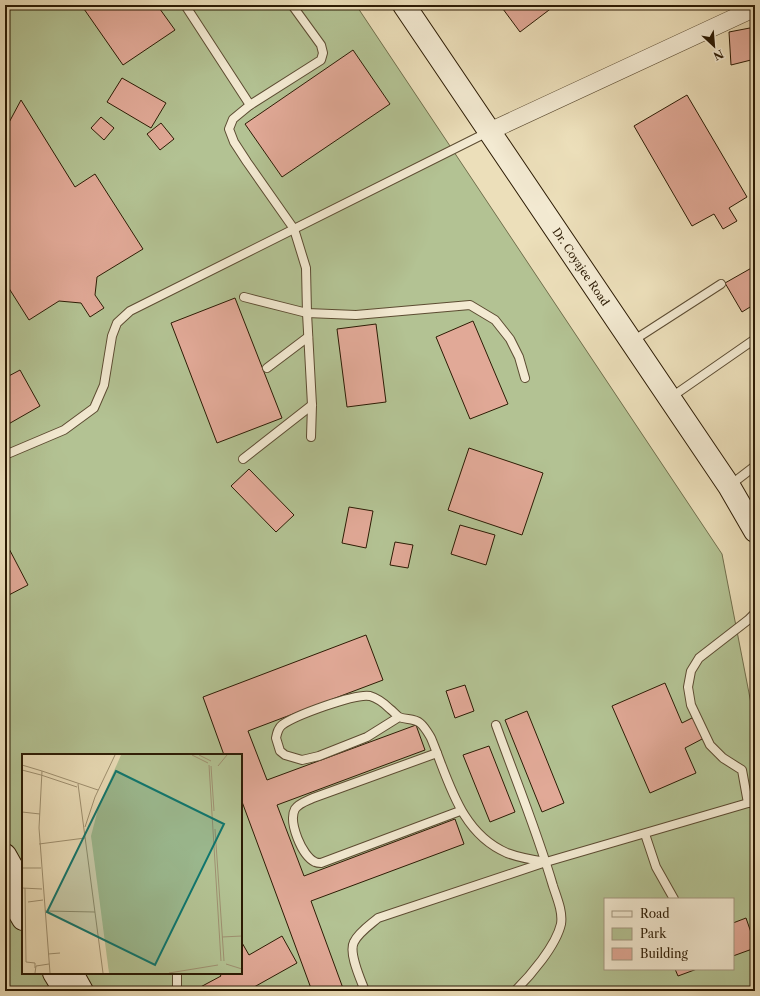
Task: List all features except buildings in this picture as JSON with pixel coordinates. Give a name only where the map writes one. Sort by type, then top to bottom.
[{"type":"street","name":"Dr. Coyajee Road","points":[[404,5],[754,526]]},
{"type":"street","points":[[488,132],[755,8]]},
{"type":"street","points":[[5,855],[22,885]]},
{"type":"street","points":[[5,888],[22,917]]},
{"type":"street","points":[[55,974],[65,991]]},
{"type":"street","points":[[73,974],[82,991]]},
{"type":"lane","points":[[185,5],[250,105]]},
{"type":"lane","points":[[292,5],[321,44],[323,53],[321,60],[250,105],[233,119],[229,129],[234,142],[294,229],[306,268],[312,438]]},
{"type":"lane","points":[[5,455],[64,430],[94,408],[104,385],[112,336],[117,323],[130,310],[488,132]]},
{"type":"lane","points":[[631,342],[721,284]]},
{"type":"lane","points":[[244,297],[307,313],[356,315],[470,305],[495,320],[510,339],[519,357],[526,378]]},
{"type":"lane","points":[[267,368],[308,337]]},
{"type":"lane","points":[[669,399],[755,339]]},
{"type":"lane","points":[[243,458],[312,405]]},
{"type":"lane","points":[[728,486],[755,466]]},
{"type":"lane","points":[[365,991],[353,957],[353,944],[360,933],[378,918],[546,862],[752,802],[742,770],[723,758],[710,745],[691,705],[688,687],[691,671],[699,658],[755,613]]},
{"type":"lane","points":[[399,717],[366,737],[319,756],[302,760],[285,755],[280,751],[276,738],[281,726],[290,720],[330,705],[358,697],[366,696],[376,698],[390,708],[399,717],[419,722],[431,738],[460,811],[471,826],[487,841],[506,852],[522,858],[546,862]]},
{"type":"lane","points":[[496,725],[546,862],[562,914],[561,923],[556,936],[543,958],[526,981],[514,991]]},
{"type":"lane","points":[[438,753],[313,798],[299,805],[293,816],[302,849],[315,862],[321,863],[460,811]]},
{"type":"lane","points":[[645,834],[656,867],[673,898]]},
{"type":"lane","points":[[177,974],[177,991]]},
{"type":"green space","points":[[5,5],[356,5],[722,554],[755,724],[755,991],[5,991]]}]
